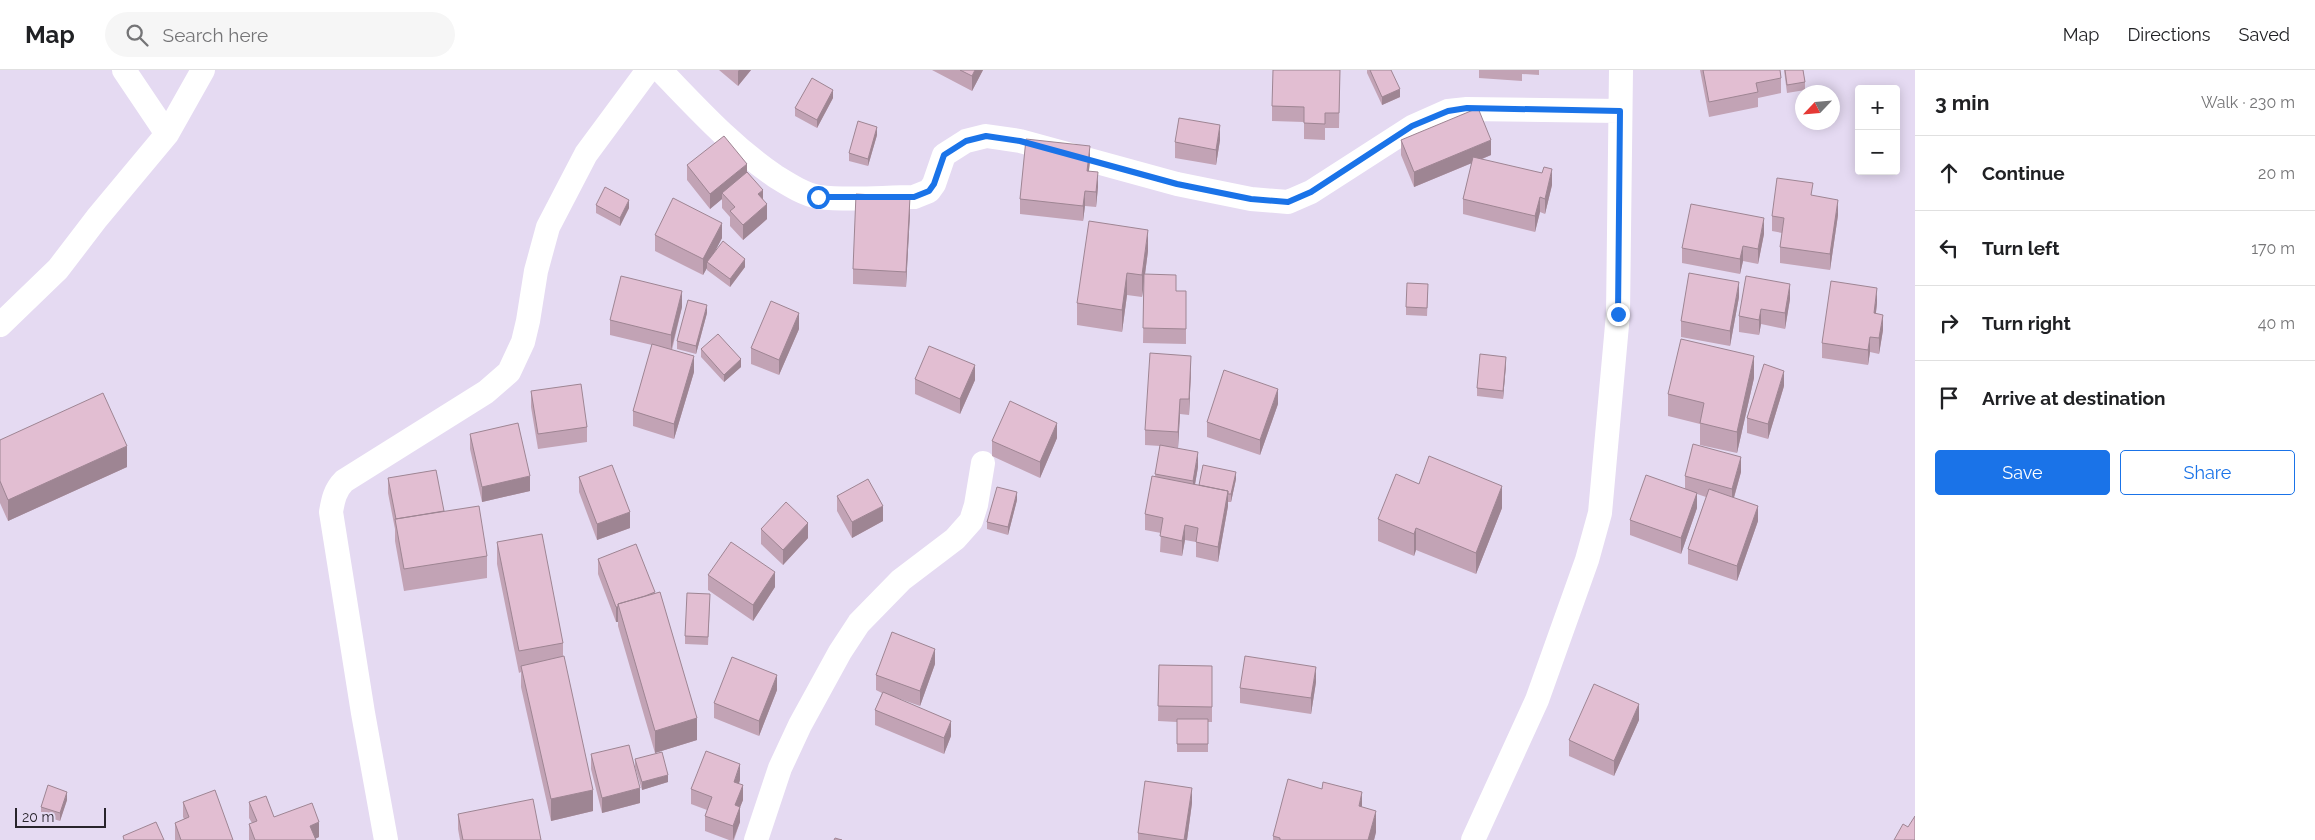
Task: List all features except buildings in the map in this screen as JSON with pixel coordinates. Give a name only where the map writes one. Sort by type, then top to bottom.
[{"type":"street","points":[[124,70],[167,134]]},
{"type":"street","points":[[0,326],[58,269],[96,218],[167,134],[203,70]]},
{"type":"street","points":[[386,840],[363,713],[331,512],[333,500],[338,488],[344,481],[486,392],[509,372],[523,342],[536,271],[548,227],[586,154],[648,70]]},
{"type":"street","points":[[660,70],[724,137],[747,156],[787,184],[805,193],[818,197],[836,198],[914,197],[922,195],[934,184],[944,155],[966,141],[986,136],[1020,141],[1177,184],[1251,199],[1288,202],[1311,192],[1412,126],[1448,111],[1467,108],[1620,111]]},
{"type":"street","points":[[1473,840],[1537,700],[1587,560],[1600,513],[1618,314],[1621,70]]},
{"type":"street","points":[[756,840],[780,768],[800,725],[840,652],[859,623],[894,588],[955,539],[971,521],[976,505],[983,463]]},
{"type":"route","points":[[818,197],[914,197],[922,195],[929,191],[934,184],[944,155],[966,141],[986,136],[1020,141],[1177,184],[1251,199],[1288,202],[1311,192],[1412,126],[1448,111],[1467,108],[1620,111],[1618,314]]}]
